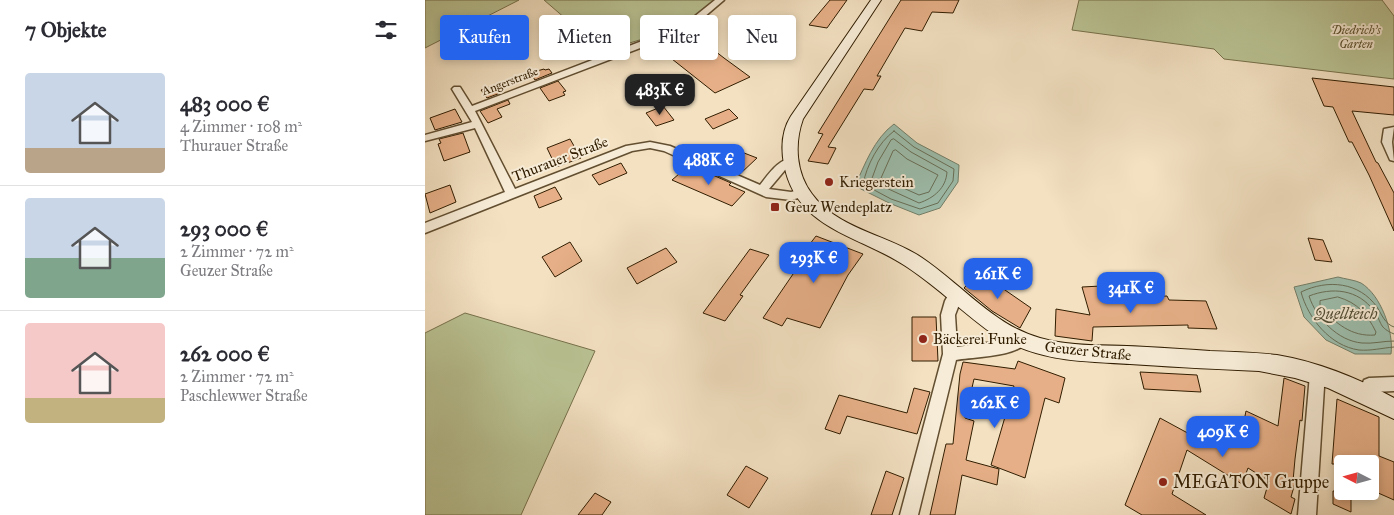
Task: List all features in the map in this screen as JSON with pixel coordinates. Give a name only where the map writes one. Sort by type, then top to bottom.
[{"type":"main road","name":"Geuzer Straße","points":[[876,0],[796,119],[789,139],[791,162],[802,193],[818,211],[847,228],[909,258],[993,325],[1021,340],[1040,347],[1077,352],[1259,362],[1286,366],[1317,374],[1366,393],[1394,410]]},
{"type":"street","name":"Angerstraße","points":[[469,110],[687,27],[720,0]]},
{"type":"street","points":[[457,89],[478,124],[511,193]]},
{"type":"street","points":[[425,138],[478,124]]},
{"type":"street","points":[[1394,130],[1388,131],[1387,142],[1394,157]]},
{"type":"street","name":"Thurauer Straße","points":[[425,228],[630,148],[650,145],[666,148],[780,196],[802,193]]},
{"type":"street","points":[[762,190],[781,168],[791,162]]},
{"type":"street","points":[[909,515],[950,354],[947,318],[949,303],[955,294]]},
{"type":"street","points":[[950,354],[1011,346],[1021,340]]},
{"type":"street","points":[[1307,515],[1317,374]]},
{"type":"street","points":[[1366,393],[1369,385],[1394,384]]},
{"type":"green space","points":[[425,0],[519,0],[490,15],[440,15],[440,40],[425,48]]},
{"type":"green space","points":[[544,0],[716,0],[699,15],[640,15],[640,40],[630,43],[630,15],[561,15]]},
{"type":"green space","name":"Diedrich's Garten","points":[[1079,0],[1382,0],[1394,16],[1394,79],[1224,59],[1214,49],[1072,30]]},
{"type":"green space","points":[[465,313],[595,351],[521,515],[425,515],[425,333]]},
{"type":"water","points":[[894,124],[917,143],[959,165],[958,182],[940,208],[919,215],[855,186],[876,144]]},
{"type":"water","name":"Quellteich","points":[[1338,277],[1361,283],[1375,296],[1388,325],[1391,354],[1355,354],[1326,340],[1304,317],[1294,287]]},
{"type":"building","points":[[830,0],[847,0],[827,28],[809,25]]},
{"type":"building","points":[[901,0],[959,0],[953,13],[932,12],[922,31],[905,28],[877,76],[881,76],[873,90],[864,89],[828,147],[836,148],[828,164],[808,161],[823,134],[818,133]]},
{"type":"building","points":[[718,53],[750,77],[715,93],[673,60],[718,60]]},
{"type":"building","points":[[549,69],[552,73],[535,80],[530,73]]},
{"type":"building","points":[[1312,78],[1394,87],[1394,115],[1352,111],[1376,162],[1394,193],[1394,231],[1352,142],[1349,142],[1333,107],[1324,106]]},
{"type":"building","points":[[558,81],[566,91],[563,92],[565,95],[549,101],[540,88]]},
{"type":"building","points":[[498,84],[503,92],[487,98],[481,90]]},
{"type":"building","points":[[508,100],[510,104],[497,109],[502,117],[488,123],[480,111]]},
{"type":"building","points":[[663,106],[674,120],[656,126],[646,113]]},
{"type":"building","points":[[455,109],[462,122],[435,130],[430,118]]},
{"type":"building","points":[[729,109],[738,118],[713,129],[705,119]]},
{"type":"building","points":[[463,133],[470,152],[444,161],[438,144],[441,143],[439,139]]},
{"type":"building","points":[[570,139],[581,158],[556,167],[547,148]]},
{"type":"building","points":[[726,146],[757,158],[740,174],[709,161]]},
{"type":"building","points":[[621,163],[627,173],[599,185],[592,175]]},
{"type":"building","points":[[687,167],[697,171],[699,169],[731,183],[729,185],[745,192],[732,206],[672,180]]},
{"type":"building","points":[[450,185],[456,202],[430,213],[425,194]]},
{"type":"building","points":[[555,187],[562,199],[539,208],[534,196]]},
{"type":"building","points":[[816,236],[863,254],[848,275],[820,328],[787,318],[782,326],[763,318],[804,258],[800,257]]},
{"type":"building","points":[[1308,238],[1323,240],[1332,262],[1315,260]]},
{"type":"building","points":[[570,242],[582,261],[555,277],[542,257]]},
{"type":"building","points":[[666,248],[677,262],[637,284],[627,268]]},
{"type":"building","points":[[750,249],[769,255],[740,295],[743,296],[725,321],[703,313]]},
{"type":"building","points":[[979,272],[1031,308],[1020,328],[992,311],[964,288]]},
{"type":"building","points":[[1101,286],[1105,299],[1167,296],[1169,300],[1206,301],[1217,329],[1188,328],[1188,325],[1093,327],[1092,341],[1055,336],[1056,309],[1090,315],[1082,287]]},
{"type":"building","points":[[912,317],[936,317],[938,361],[912,361]]},
{"type":"building","points":[[1018,361],[1065,378],[1059,403],[1045,398],[1025,478],[991,465],[1014,386],[974,379],[965,418],[974,421],[966,460],[999,469],[997,485],[962,475],[955,515],[930,515],[946,444],[953,444],[960,374],[963,362],[1015,369]]},
{"type":"building","points":[[1140,372],[1197,375],[1201,392],[1144,389]]},
{"type":"building","points":[[1284,378],[1305,386],[1302,421],[1300,420],[1295,459],[1293,481],[1295,483],[1291,497],[1295,499],[1291,514],[1264,498],[1269,481],[1248,468],[1242,484],[1187,450],[1172,494],[1206,515],[1142,515],[1125,505],[1160,418],[1195,437],[1200,424],[1239,446],[1246,411],[1278,426]]},
{"type":"building","points":[[914,388],[930,392],[917,434],[847,416],[840,434],[825,429],[839,395],[907,413]]},
{"type":"building","points":[[1337,399],[1379,417],[1379,455],[1334,455],[1334,464],[1332,464]]},
{"type":"building","points":[[1379,456],[1394,462],[1394,500],[1379,493]]},
{"type":"building","points":[[746,466],[768,478],[749,508],[727,495]]},
{"type":"building","points":[[886,471],[904,478],[892,515],[871,515]]},
{"type":"building","points":[[1334,491],[1334,500],[1351,500],[1351,512],[1333,504]]},
{"type":"building","points":[[595,493],[611,502],[602,515],[578,515]]},
{"type":"place","name":"Kriegerstein","points":[[829,182]]},
{"type":"place","name":"Geuz Wendeplatz","points":[[775,207]]},
{"type":"place","name":"Bäckerei Funke","points":[[923,339]]},
{"type":"place","name":"MEGATON Gruppe","points":[[1163,482]]}]
